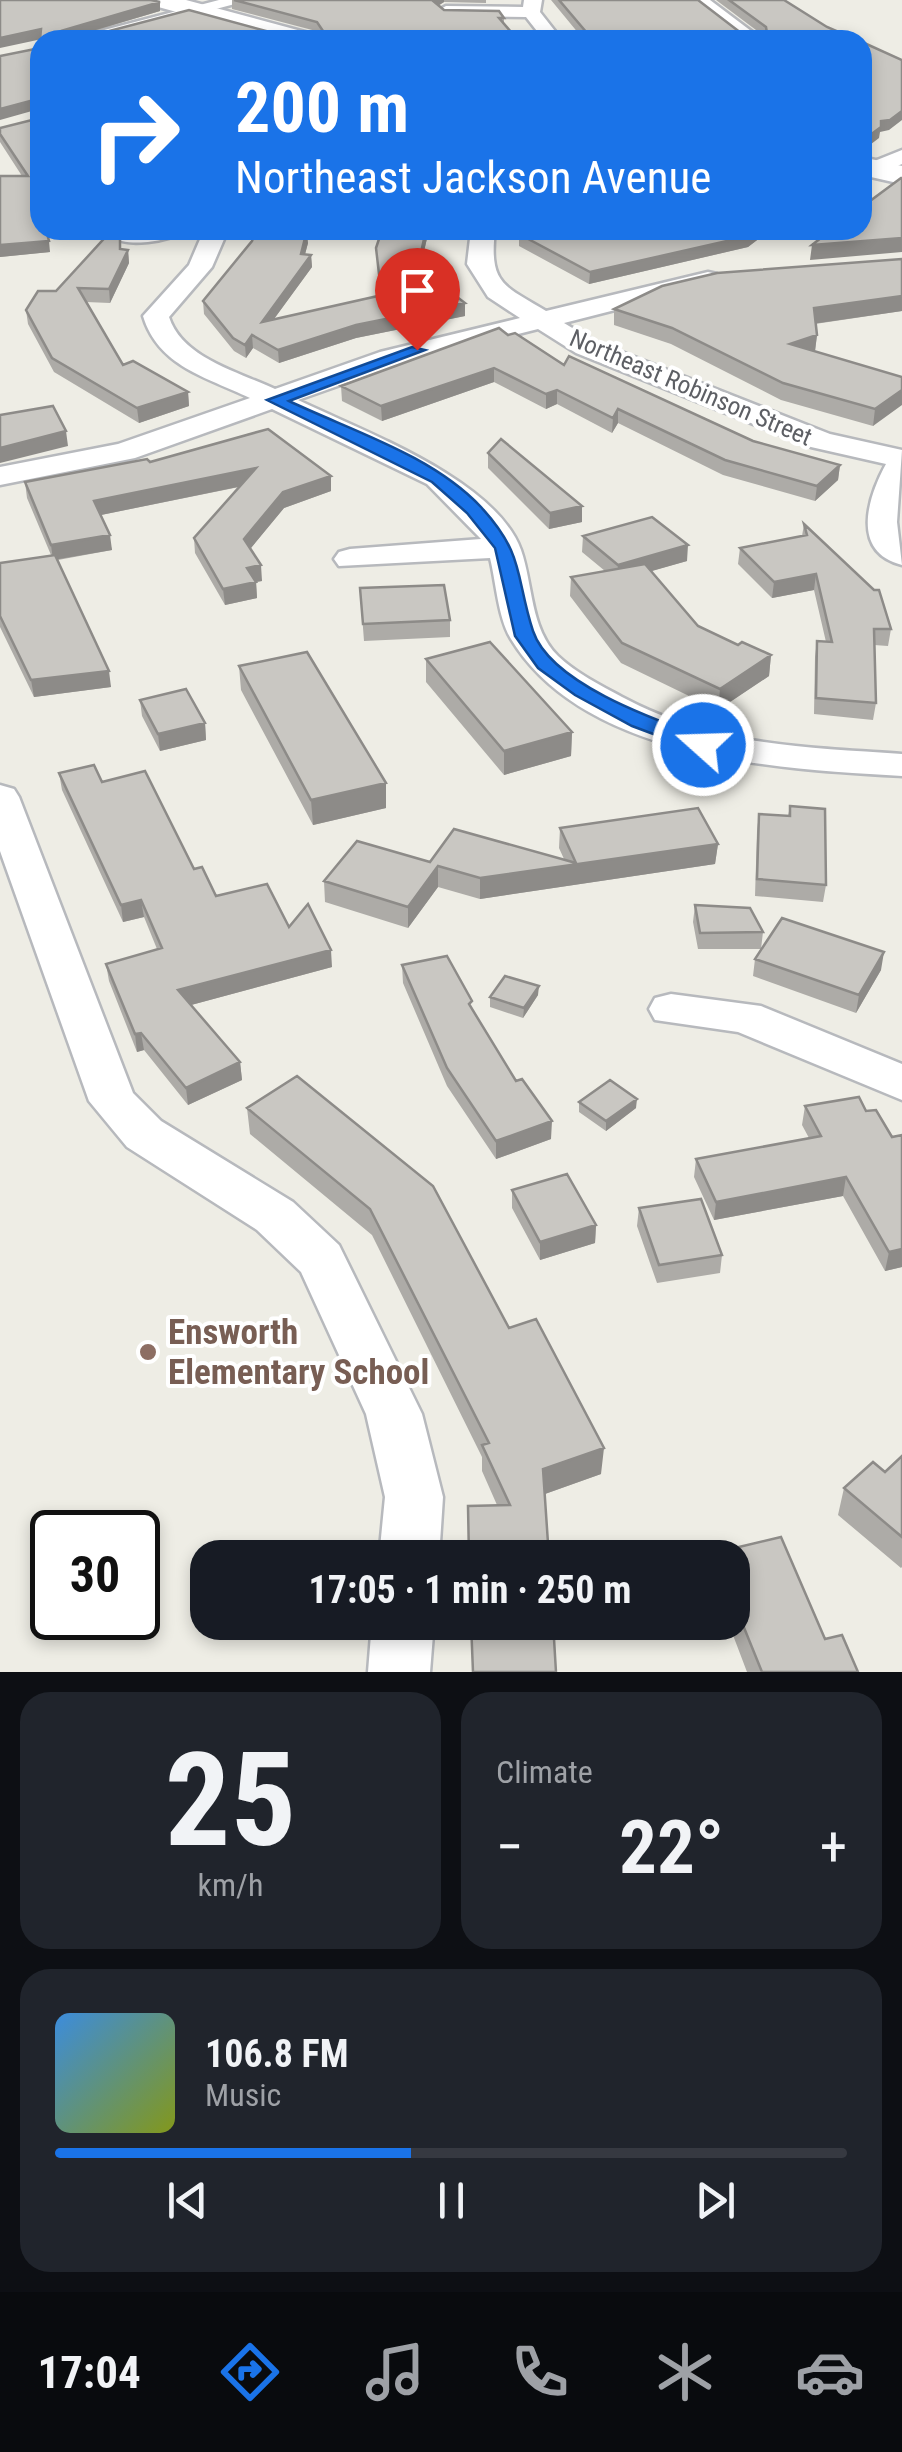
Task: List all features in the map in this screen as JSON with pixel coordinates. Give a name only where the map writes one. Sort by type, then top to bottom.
[{"type":"street","points":[[159,0],[270,30]]},
{"type":"street","points":[[116,30],[241,0]]},
{"type":"street","points":[[699,0],[740,30]]},
{"type":"street","points":[[444,11],[532,6],[547,30]]},
{"type":"street","points":[[212,240],[200,268],[156,316],[163,339],[184,356],[438,478],[473,510],[504,547],[525,636],[545,663],[582,690],[639,721],[703,745],[774,757],[902,766]]},
{"type":"street","name":"Northeast Robinson Street","points":[[482,240],[479,264],[498,292],[536,320],[584,346],[666,376],[742,413],[821,441],[902,461]]},
{"type":"street","points":[[0,476],[125,452],[390,358],[672,285],[730,276]]},
{"type":"street","points":[[902,461],[879,507],[880,528],[902,555]]},
{"type":"street","points":[[350,559],[504,547]]},
{"type":"street","points":[[0,796],[113,1100],[144,1134],[275,1216],[320,1259],[394,1414],[414,1497],[410,1540]]},
{"type":"street","points":[[671,1009],[745,1017],[902,1083]]},
{"type":"street","points":[[398,1672],[401,1640]]},
{"type":"building","points":[[0,0],[160,2],[64,30],[30,30],[0,38]]},
{"type":"building","points":[[234,0],[432,0],[444,10],[499,11],[504,18],[499,18],[509,30],[322,30],[317,22]]},
{"type":"building","points":[[559,0],[698,0],[737,30],[584,30]]},
{"type":"building","points":[[729,0],[784,0],[834,30],[766,30]]},
{"type":"building","points":[[189,10],[262,30],[113,30]]},
{"type":"building","points":[[872,46],[902,60],[902,111],[881,121],[881,127],[872,134]]},
{"type":"building","points":[[30,50],[30,101],[0,109],[0,56]]},
{"type":"building","points":[[30,120],[30,240],[49,241],[0,245],[0,176],[28,176],[0,134],[0,128]]},
{"type":"building","points":[[902,178],[902,238],[812,245],[818,240],[872,240],[872,200]]},
{"type":"building","points":[[103,240],[120,240],[120,249],[128,250],[109,289],[78,288],[123,365],[133,361],[188,392],[137,408],[52,358],[26,310],[38,291],[56,291]]},
{"type":"building","points":[[304,240],[301,254],[311,255],[262,322],[400,291],[379,274],[379,240],[424,240],[427,274],[465,303],[356,325],[278,350],[252,335],[245,345],[233,338],[203,301],[252,241]]},
{"type":"building","points":[[530,240],[731,240],[590,272]]},
{"type":"building","points":[[902,259],[902,296],[814,308],[817,335],[790,344],[902,377],[902,390],[875,409],[783,383],[672,328],[614,309],[662,286],[717,273]]},
{"type":"building","points":[[499,328],[508,335],[515,333],[564,365],[569,356],[753,441],[840,465],[817,486],[725,460],[618,409],[613,418],[557,390],[546,394],[494,368],[381,406],[341,386]]},
{"type":"building","points":[[53,406],[66,431],[0,448],[0,415]]},
{"type":"building","points":[[268,429],[331,476],[283,492],[244,539],[261,565],[247,568],[256,582],[223,589],[194,538],[256,468],[94,501],[110,535],[51,545],[25,482],[147,459],[150,462]]},
{"type":"building","points":[[501,439],[582,506],[550,513],[488,453]]},
{"type":"building","points":[[652,517],[688,545],[618,565],[583,536]]},
{"type":"building","points":[[804,524],[874,590],[879,590],[891,629],[874,629],[876,703],[816,698],[817,641],[832,642],[816,574],[774,582],[740,548],[807,535]]},
{"type":"building","points":[[55,555],[109,671],[31,680],[0,616],[0,563]]},
{"type":"building","points":[[645,564],[698,626],[771,655],[720,689],[622,643],[571,577]]},
{"type":"building","points":[[444,585],[450,620],[363,624],[360,588]]},
{"type":"building","points":[[490,642],[572,732],[504,751],[426,659]]},
{"type":"building","points":[[307,652],[386,783],[311,800],[239,666]]},
{"type":"building","points":[[186,689],[205,723],[158,734],[140,700]]},
{"type":"building","points":[[94,765],[102,782],[145,771],[194,869],[202,867],[216,896],[267,884],[289,927],[308,904],[331,950],[178,990],[240,1062],[186,1088],[141,1033],[135,1034],[106,964],[162,948],[141,900],[121,905],[59,773]]},
{"type":"building","points":[[790,806],[825,809],[826,885],[757,879],[759,814],[790,816]]},
{"type":"building","points":[[698,808],[718,844],[480,878],[438,866],[408,907],[324,881],[357,841],[430,862],[454,829],[576,863],[560,828]]},
{"type":"building","points":[[695,905],[750,908],[763,932],[700,933]]},
{"type":"building","points":[[782,918],[884,952],[859,995],[755,959]]},
{"type":"building","points":[[447,956],[472,1001],[469,1004],[516,1081],[522,1079],[552,1121],[496,1141],[447,1068],[402,965]]},
{"type":"building","points":[[505,976],[539,986],[524,1008],[490,997]]},
{"type":"building","points":[[297,1076],[433,1186],[509,1328],[536,1319],[604,1448],[543,1469],[548,1540],[469,1540],[468,1506],[510,1505],[482,1445],[489,1443],[370,1209],[247,1108]]},
{"type":"building","points":[[610,1080],[637,1099],[606,1121],[579,1102]]},
{"type":"building","points":[[859,1097],[866,1111],[876,1110],[892,1137],[902,1135],[902,1249],[889,1252],[846,1177],[716,1202],[696,1159],[821,1136],[805,1106]]},
{"type":"building","points":[[567,1174],[596,1225],[540,1242],[512,1190]]},
{"type":"building","points":[[701,1199],[722,1255],[659,1265],[639,1208]]},
{"type":"building","points":[[902,1456],[902,1537],[844,1488],[873,1462],[885,1472]]},
{"type":"building","points":[[781,1537],[825,1639],[842,1635],[858,1672],[762,1672],[749,1640],[750,1544]]},
{"type":"building","points":[[472,1640],[554,1640],[556,1672],[473,1672]]},
{"type":"place","name":"Ensworth Elementary School","points":[[148,1352]]},
{"type":"route","points":[[417,350],[275,400],[438,478],[473,510],[504,547],[525,636],[545,663],[582,690],[639,721],[703,745]]}]
